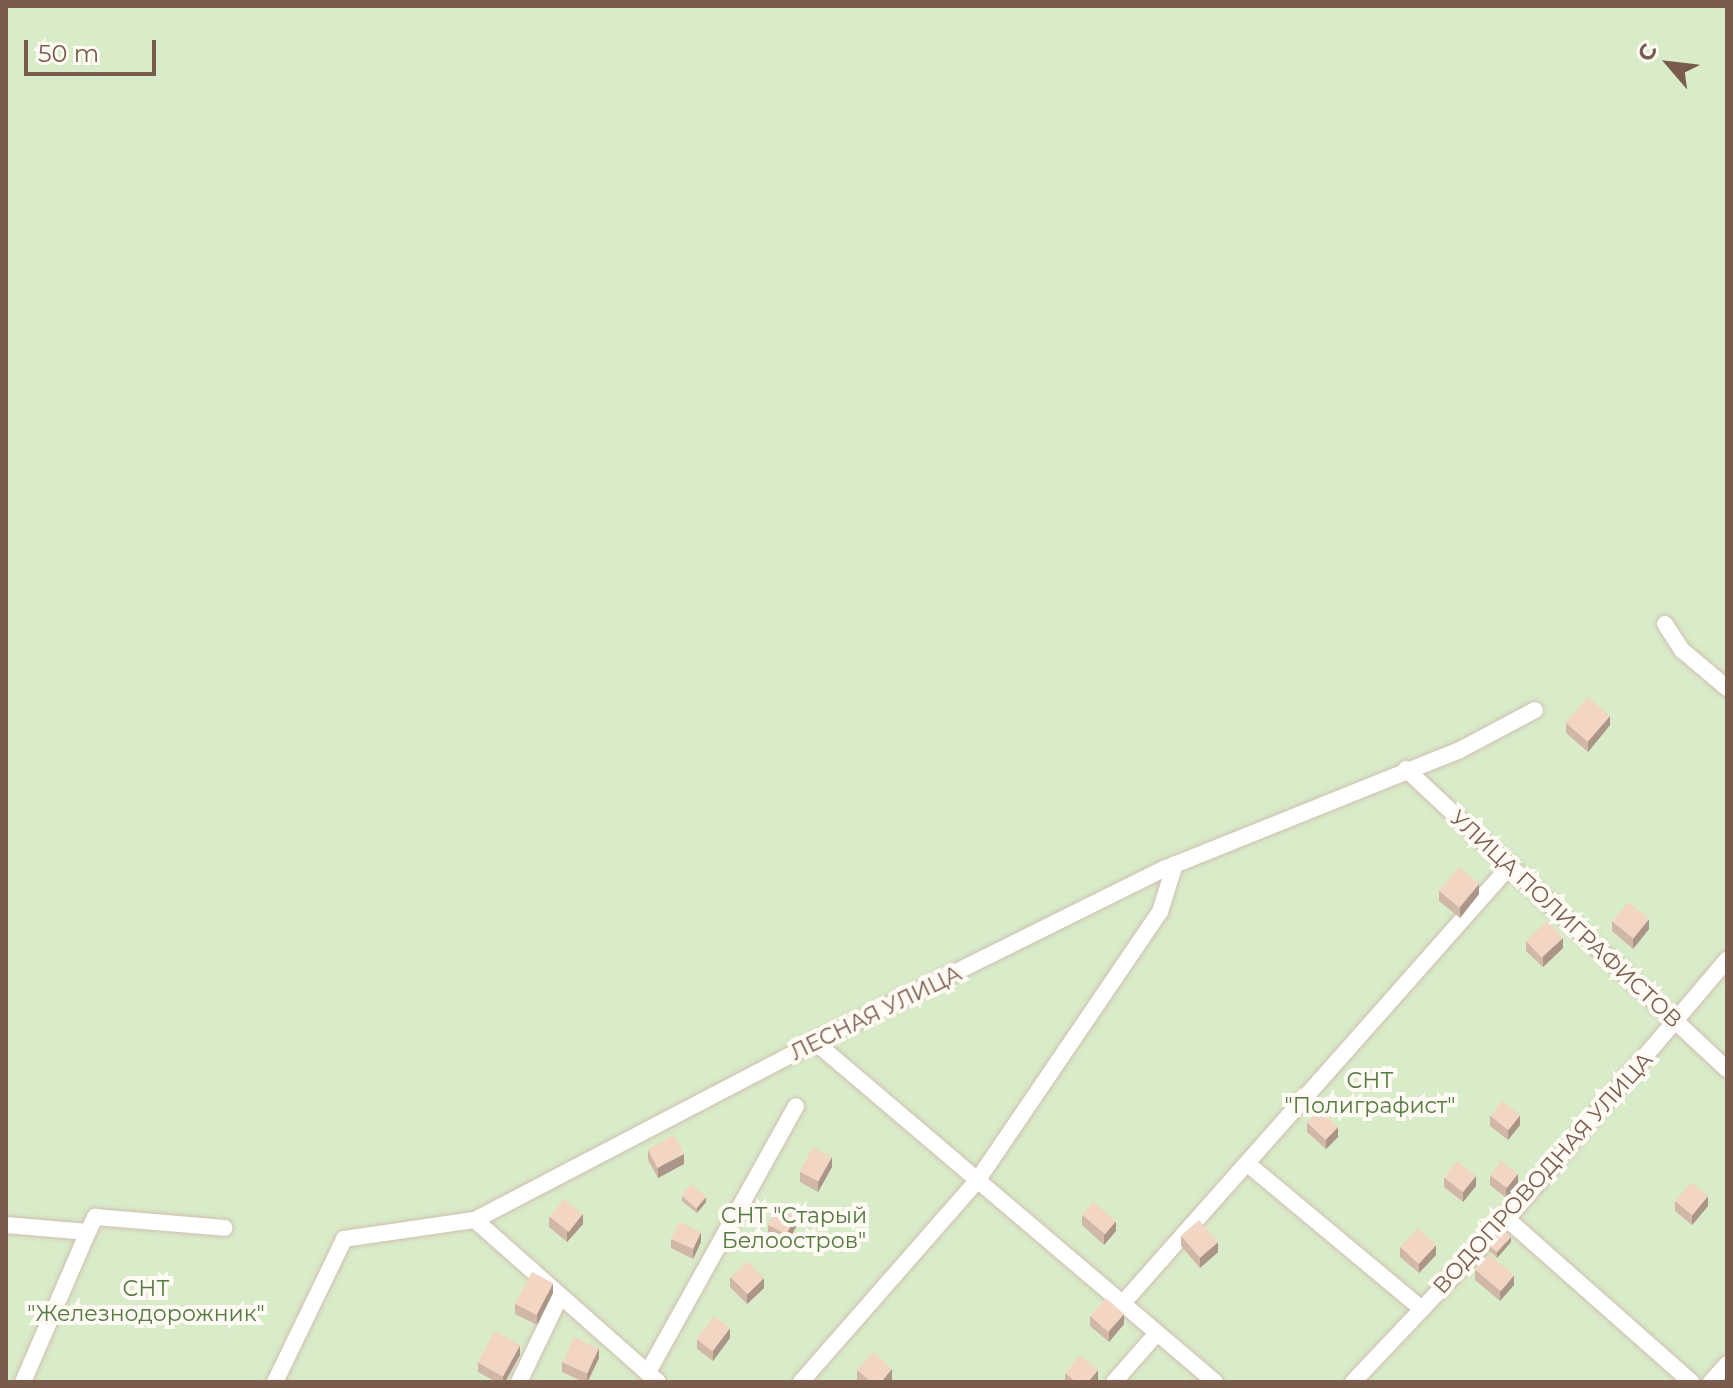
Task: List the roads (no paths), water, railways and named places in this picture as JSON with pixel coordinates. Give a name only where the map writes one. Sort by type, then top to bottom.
[{"type":"street","points":[[1665,624],[1682,650],[1727,688]]},
{"type":"street","name":"ЛЕСНАЯ УЛИЦА","points":[[275,1382],[344,1239],[475,1220],[815,1042],[1175,864],[1406,769],[1458,751],[1535,710]]},
{"type":"street","name":"УЛИЦА ПОЛИГРАФИСТОВ","points":[[1406,769],[1727,1069]]},
{"type":"street","points":[[801,1382],[977,1181],[1160,912],[1175,864]]},
{"type":"street","points":[[1122,1304],[1249,1165],[1509,867]]},
{"type":"street","name":"ВОДОПРОВОДНАЯ УЛИЦА","points":[[1353,1382],[1507,1219],[1727,960]]},
{"type":"street","points":[[815,1042],[1215,1382]]},
{"type":"street","points":[[475,1220],[559,1299],[653,1377],[796,1106]]},
{"type":"street","points":[[1249,1165],[1422,1309]]},
{"type":"street","points":[[23,1382],[95,1217],[225,1228]]},
{"type":"street","points":[[1507,1219],[1691,1382]]},
{"type":"street","points":[[6,1225],[88,1232]]},
{"type":"street","points":[[519,1382],[559,1299]]},
{"type":"street","points":[[1114,1382],[1157,1333]]},
{"type":"street","points":[[1711,1382],[1727,1364]]},
{"type":"park label","name":"СНТ \"Полиграфист\"","points":[[1370,1092]]},
{"type":"park label","name":"СНТ \"Старый Белоостров\"","points":[[794,1228]]},
{"type":"park label","name":"СНТ \"Железнодорожник\"","points":[[146,1300]]}]
